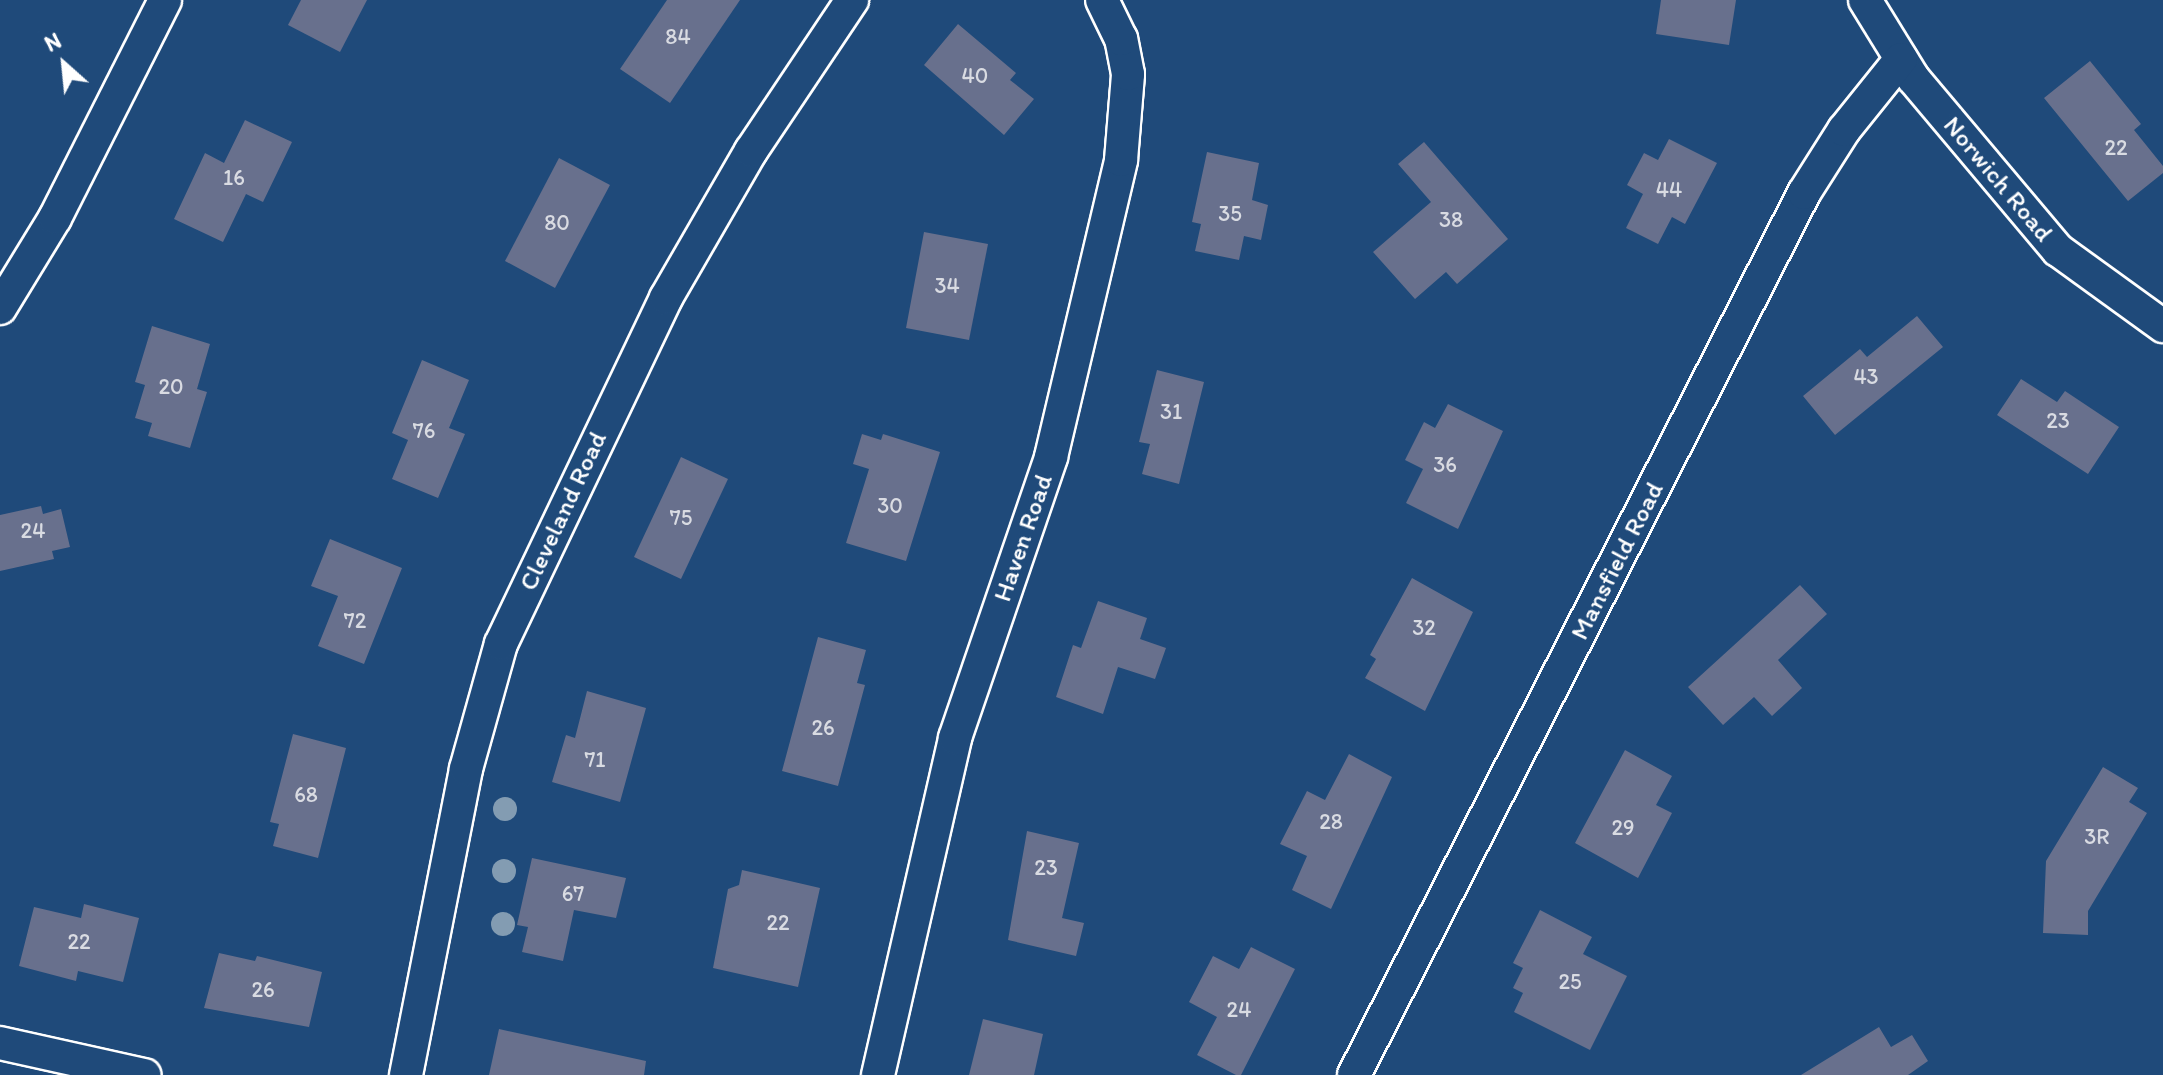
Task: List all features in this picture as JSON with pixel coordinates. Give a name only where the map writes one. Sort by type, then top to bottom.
[{"type":"street","points":[[0,308],[55,218],[165,0]]},
{"type":"street","name":"Cleveland Road","points":[[406,1075],[466,769],[501,644],[666,298],[751,151],[852,0]]},
{"type":"street","name":"Haven Road","points":[[878,1075],[955,738],[1051,457],[1121,160],[1128,74],[1121,39],[1102,0]]},
{"type":"street","name":"Norwich Road","points":[[1865,0],[1901,59],[2058,250],[2163,326]]},
{"type":"street","name":"Mansfield Road","points":[[1354,1075],[1804,193],[1851,120],[1901,59]]},
{"type":"street","points":[[0,1043],[144,1075]]},
{"type":"building","points":[[301,0],[367,0],[340,52],[288,25]]},
{"type":"building","points":[[667,0],[740,0],[670,103],[620,69]]},
{"type":"building","points":[[1661,0],[1736,0],[1729,45],[1656,34]]},
{"type":"building","points":[[958,24],[1016,73],[1010,80],[1034,99],[1004,135],[924,65]]},
{"type":"building","points":[[2090,61],[2141,124],[2134,130],[2163,166],[2163,173],[2128,201],[2044,98]]},
{"type":"building","points":[[245,120],[292,142],[263,202],[246,194],[223,242],[174,219],[205,153],[224,163]]},
{"type":"building","points":[[1669,139],[1717,163],[1685,224],[1672,217],[1658,244],[1626,228],[1643,194],[1627,185],[1644,153],[1658,160]]},
{"type":"building","points":[[1424,142],[1508,239],[1457,284],[1446,272],[1415,299],[1373,252],[1431,202],[1398,164]]},
{"type":"building","points":[[1207,152],[1259,163],[1252,200],[1268,205],[1261,240],[1244,236],[1239,260],[1195,251],[1201,224],[1192,222]]},
{"type":"building","points":[[559,158],[610,185],[555,288],[505,261]]},
{"type":"building","points":[[924,232],[988,244],[969,340],[906,328]]},
{"type":"building","points":[[1917,316],[1943,347],[1835,435],[1803,396],[1860,349],[1867,357]]},
{"type":"building","points":[[152,326],[210,344],[197,389],[207,392],[190,448],[148,436],[152,423],[135,418],[145,385],[135,382]]},
{"type":"building","points":[[422,360],[469,380],[449,428],[465,434],[438,498],[392,479],[408,440],[392,433]]},
{"type":"building","points":[[1157,370],[1204,382],[1179,484],[1142,474],[1150,444],[1139,442]]},
{"type":"building","points":[[2021,379],[2057,402],[2065,391],[2119,427],[2088,474],[1997,415]]},
{"type":"building","points":[[1448,404],[1503,431],[1458,529],[1406,503],[1423,469],[1405,460],[1424,422],[1435,428]]},
{"type":"building","points":[[862,434],[881,440],[883,434],[940,452],[906,561],[846,543],[869,469],[853,464]]},
{"type":"building","points":[[681,457],[728,479],[681,579],[634,557]]},
{"type":"building","points":[[41,506],[43,514],[61,509],[70,547],[52,551],[54,559],[0,571],[0,515]]},
{"type":"building","points":[[330,539],[402,568],[364,664],[318,646],[338,596],[311,586]]},
{"type":"building","points":[[1412,578],[1473,612],[1425,711],[1365,678],[1376,659],[1370,655]]},
{"type":"building","points":[[1800,585],[1827,614],[1778,660],[1802,688],[1772,716],[1754,697],[1723,725],[1688,687]]},
{"type":"building","points":[[1098,601],[1147,618],[1140,639],[1166,648],[1155,679],[1118,667],[1103,714],[1056,697],[1073,645],[1081,648]]},
{"type":"building","points":[[818,637],[866,650],[857,683],[865,685],[838,786],[782,771]]},
{"type":"building","points":[[587,691],[646,708],[620,802],[552,782],[566,735],[575,738]]},
{"type":"building","points":[[293,734],[346,748],[318,858],[273,846],[279,824],[270,822]]},
{"type":"building","points":[[1625,750],[1672,776],[1656,805],[1672,813],[1638,878],[1575,843]]},
{"type":"building","points":[[1349,754],[1392,777],[1331,909],[1292,890],[1307,856],[1280,844],[1307,791],[1325,800]]},
{"type":"building","points":[[2103,767],[2138,788],[2129,802],[2147,813],[2088,911],[2088,935],[2043,933],[2046,861]]},
{"type":"building","points":[[1027,831],[1079,843],[1062,918],[1084,923],[1076,956],[1008,940]]},
{"type":"building","points":[[532,858],[626,878],[616,918],[574,910],[563,961],[522,952],[528,927],[517,925]]},
{"type":"building","points":[[742,870],[820,888],[798,987],[713,968],[728,889],[739,885]]},
{"type":"building","points":[[84,904],[139,918],[123,982],[78,971],[76,981],[19,966],[34,907],[81,918]]},
{"type":"building","points":[[1540,910],[1592,937],[1583,954],[1627,976],[1590,1050],[1514,1012],[1523,993],[1513,988],[1523,968],[1513,963]]},
{"type":"building","points":[[1251,947],[1295,969],[1241,1075],[1236,1075],[1197,1055],[1217,1017],[1189,1002],[1213,956],[1239,969]]},
{"type":"building","points":[[219,953],[255,961],[257,956],[322,972],[309,1027],[204,1008]]},
{"type":"building","points":[[983,1019],[1043,1034],[1034,1075],[969,1075]]},
{"type":"building","points":[[1879,1027],[1891,1047],[1912,1035],[1928,1061],[1908,1075],[1801,1075]]},
{"type":"building","points":[[499,1029],[646,1061],[644,1075],[489,1075]]}]
